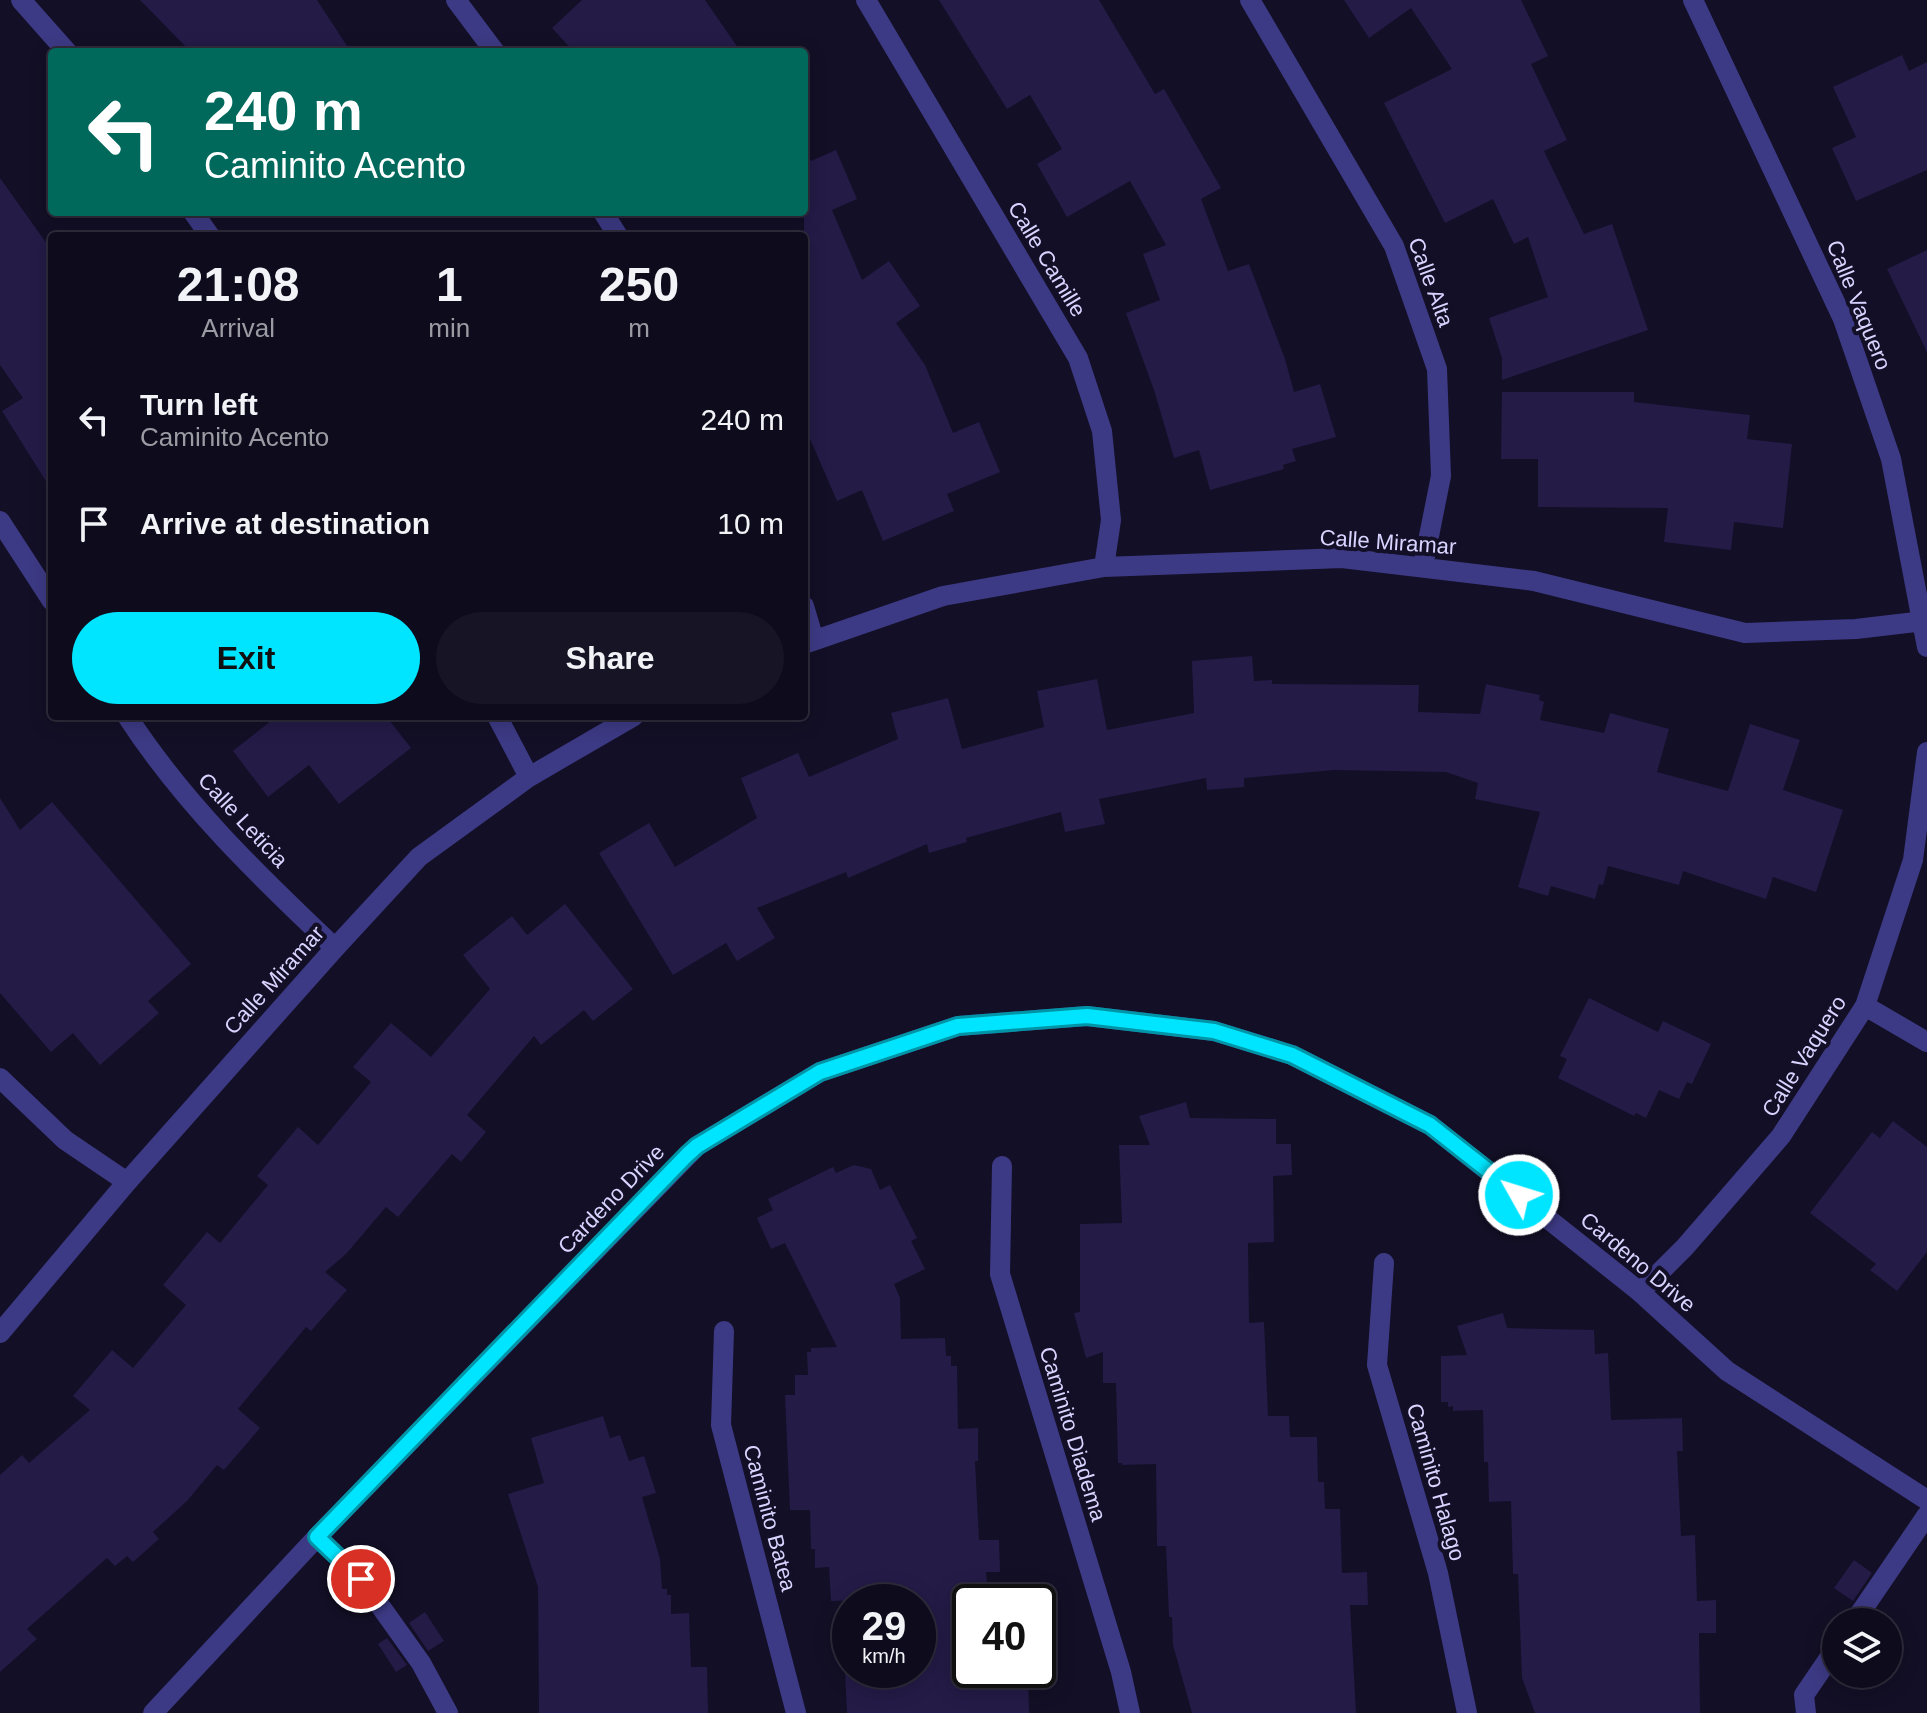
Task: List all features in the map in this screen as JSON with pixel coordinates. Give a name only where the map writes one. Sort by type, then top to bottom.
[{"type":"street","points":[[21,0],[63,48]]},
{"type":"street","points":[[456,0],[492,48]]},
{"type":"street","name":"Calle Camille","points":[[866,0],[1078,358],[1102,431],[1111,520],[1104,567]]},
{"type":"street","name":"Calle Alta","points":[[1250,0],[1394,246],[1437,369],[1441,476],[1423,566]]},
{"type":"street","name":"Calle Vaquero","points":[[1693,0],[1843,319],[1891,459],[1927,647]]},
{"type":"street","points":[[0,521],[48,595]]},
{"type":"street","name":"Calle Miramar","points":[[809,642],[943,596],[1104,567],[1342,558],[1534,581],[1745,633],[1856,629],[1924,621]]},
{"type":"street","name":"Calle Leticia","points":[[130,720],[154,759],[242,860],[335,948]]},
{"type":"street","points":[[499,720],[529,777]]},
{"type":"street","name":"Calle Miramar","points":[[0,1333],[127,1182],[419,857],[529,777],[627,720]]},
{"type":"street","name":"Calle Vaquero","points":[[1640,1292],[1685,1247],[1781,1136],[1865,1006],[1913,860],[1927,752]]},
{"type":"street","points":[[1865,1006],[1927,1042]]},
{"type":"street","name":"Cardeno Drive","points":[[153,1713],[317,1537],[697,1146],[820,1072],[958,1026],[1087,1016],[1214,1031],[1292,1055],[1430,1125],[1640,1292],[1727,1371],[1927,1500]]},
{"type":"street","points":[[0,1078],[65,1140],[127,1182]]},
{"type":"street","name":"Caminito Diadema","points":[[1002,1166],[1000,1274],[1121,1672],[1130,1713]]},
{"type":"street","name":"Caminito Halago","points":[[1384,1263],[1377,1365],[1438,1573],[1467,1713]]},
{"type":"street","name":"Caminito Batea","points":[[724,1331],[721,1425],[796,1713]]},
{"type":"street","points":[[1864,1608],[1927,1515]]},
{"type":"street","points":[[317,1537],[361,1579],[421,1663],[448,1713]]},
{"type":"street","points":[[1806,1713],[1804,1695],[1822,1669]]},
{"type":"building","points":[[140,0],[317,0],[348,48],[187,48]]},
{"type":"building","points":[[582,0],[705,0],[738,48],[570,48],[552,28]]},
{"type":"building","points":[[939,0],[1099,0],[1155,94],[1164,89],[1221,188],[1201,199],[1228,271],[1249,264],[1285,359],[1294,392],[1320,384],[1336,437],[1292,449],[1296,461],[1283,465],[1284,469],[1210,490],[1199,450],[1174,458],[1126,313],[1160,300],[1143,254],[1166,245],[1130,181],[1067,217],[1037,164],[1062,149],[1030,95],[1007,109]]},
{"type":"building","points":[[1344,0],[1521,0],[1548,56],[1531,64],[1567,140],[1544,151],[1584,234],[1612,224],[1648,330],[1502,380],[1502,358],[1489,318],[1548,297],[1528,237],[1514,244],[1493,199],[1445,223],[1384,103],[1452,69],[1411,8],[1369,38]]},
{"type":"building","points":[[1902,55],[1909,71],[1927,62],[1927,170],[1856,201],[1832,148],[1856,137],[1833,87]]},
{"type":"building","points":[[836,150],[857,199],[832,210],[862,280],[889,261],[920,306],[896,323],[925,365],[953,433],[979,422],[1000,472],[947,494],[954,511],[883,541],[862,490],[837,501],[808,434],[808,232],[804,232],[804,216],[808,216],[808,155],[811,161]]},
{"type":"building","points":[[0,178],[48,245],[48,485],[2,411],[23,398],[0,365]]},
{"type":"building","points":[[1927,250],[1927,352],[1887,269]]},
{"type":"building","points":[[1502,392],[1634,392],[1634,402],[1750,415],[1747,439],[1792,444],[1783,528],[1734,522],[1731,550],[1664,542],[1668,508],[1538,507],[1538,459],[1501,459]]},
{"type":"building","points":[[1252,656],[1254,681],[1272,680],[1272,684],[1419,685],[1418,712],[1480,714],[1486,684],[1540,695],[1539,700],[1544,702],[1540,720],[1604,733],[1610,713],[1669,729],[1657,772],[1728,791],[1750,724],[1800,740],[1783,790],[1843,810],[1816,892],[1773,877],[1766,899],[1683,871],[1679,885],[1608,866],[1595,899],[1551,886],[1548,896],[1518,887],[1540,812],[1475,799],[1478,783],[1446,772],[1334,770],[1244,778],[1244,787],[1207,790],[1206,778],[1099,799],[1105,824],[1065,832],[1061,812],[966,838],[967,842],[929,853],[927,844],[848,878],[846,872],[757,908],[775,938],[737,961],[726,943],[673,975],[599,853],[649,823],[675,867],[757,818],[741,778],[798,753],[809,777],[898,739],[891,713],[948,698],[962,749],[1044,727],[1037,691],[1097,679],[1107,730],[1194,713],[1192,661]]},
{"type":"building","points":[[272,720],[389,720],[411,748],[339,804],[309,765],[268,797],[233,751]]},
{"type":"building","points":[[0,798],[20,830],[52,802],[191,964],[148,1001],[159,1013],[100,1065],[73,1033],[51,1052],[0,993]]},
{"type":"building","points":[[565,904],[633,989],[593,1021],[584,1010],[541,1045],[534,1036],[467,1115],[486,1132],[461,1162],[452,1154],[398,1217],[386,1207],[346,1254],[325,1272],[347,1290],[311,1331],[306,1327],[238,1409],[260,1428],[224,1470],[217,1465],[187,1501],[153,1532],[159,1539],[133,1562],[127,1556],[115,1566],[107,1558],[27,1629],[37,1639],[0,1672],[0,1475],[22,1455],[29,1463],[90,1410],[73,1396],[112,1350],[133,1368],[186,1305],[163,1285],[207,1232],[220,1243],[268,1185],[257,1176],[298,1127],[318,1145],[371,1082],[353,1067],[391,1023],[431,1057],[490,989],[463,955],[512,916],[527,935]]},
{"type":"building","points":[[1589,998],[1658,1032],[1663,1021],[1711,1044],[1692,1084],[1687,1082],[1679,1099],[1659,1090],[1646,1118],[1636,1113],[1634,1116],[1558,1078],[1567,1059],[1560,1056]]},
{"type":"building","points":[[1186,1102],[1190,1118],[1276,1119],[1276,1144],[1291,1144],[1292,1175],[1273,1176],[1274,1242],[1248,1243],[1249,1323],[1264,1322],[1268,1416],[1289,1416],[1290,1437],[1317,1437],[1318,1482],[1324,1482],[1325,1509],[1340,1509],[1342,1573],[1367,1572],[1368,1605],[1350,1605],[1356,1713],[1192,1713],[1173,1645],[1166,1546],[1157,1546],[1156,1464],[1118,1463],[1116,1383],[1103,1383],[1103,1352],[1086,1358],[1074,1313],[1080,1312],[1080,1224],[1122,1223],[1119,1145],[1150,1145],[1139,1116]]},
{"type":"building","points":[[1893,1121],[1927,1147],[1927,1252],[1897,1291],[1870,1270],[1876,1264],[1810,1213],[1872,1132],[1880,1138]]},
{"type":"building","points":[[854,1165],[871,1169],[880,1190],[890,1185],[917,1238],[911,1241],[925,1269],[894,1284],[900,1298],[901,1339],[945,1338],[946,1356],[951,1356],[951,1366],[957,1366],[958,1429],[978,1428],[978,1461],[975,1461],[979,1540],[999,1540],[1000,1572],[986,1572],[987,1584],[952,1584],[952,1688],[1028,1688],[1029,1713],[847,1713],[846,1688],[936,1688],[936,1584],[832,1584],[831,1601],[829,1567],[815,1568],[810,1510],[790,1510],[785,1395],[795,1395],[795,1375],[808,1375],[807,1352],[811,1352],[811,1348],[837,1347],[785,1243],[771,1249],[757,1218],[773,1210],[768,1199],[833,1167],[836,1173]]},
{"type":"building","points":[[1503,1313],[1507,1328],[1594,1330],[1595,1354],[1608,1353],[1611,1420],[1682,1418],[1683,1451],[1677,1451],[1681,1536],[1695,1535],[1697,1601],[1716,1600],[1716,1633],[1699,1633],[1700,1713],[1535,1713],[1522,1678],[1518,1574],[1513,1574],[1511,1501],[1489,1502],[1483,1410],[1453,1411],[1453,1406],[1448,1407],[1448,1402],[1441,1402],[1441,1356],[1467,1355],[1457,1326]]},
{"type":"building","points":[[603,1416],[610,1438],[620,1435],[629,1461],[644,1456],[656,1493],[642,1497],[660,1559],[662,1589],[667,1589],[667,1595],[671,1595],[671,1614],[689,1613],[691,1667],[707,1667],[708,1713],[539,1713],[538,1587],[508,1494],[544,1483],[531,1438]]},
{"type":"building","points":[[1854,1560],[1872,1573],[1853,1601],[1834,1588]]},
{"type":"building","points":[[425,1612],[444,1641],[428,1651],[409,1623]]},
{"type":"building","points":[[387,1638],[407,1665],[396,1672],[378,1644]]},
{"type":"route","points":[[361,1579],[317,1537],[687,1155],[820,1072],[958,1026],[1087,1016],[1214,1031],[1292,1055],[1430,1125],[1519,1195]]}]
